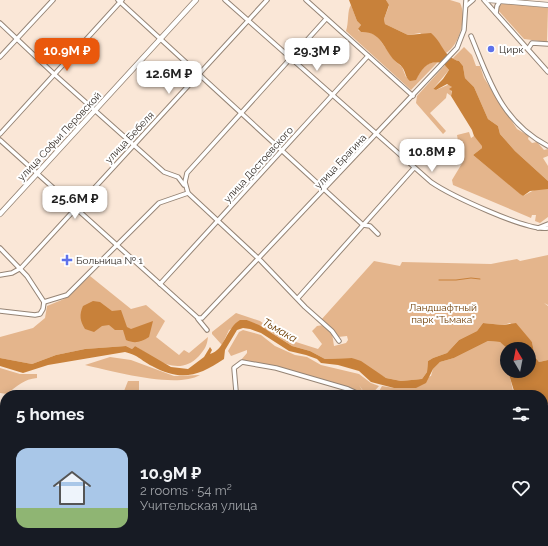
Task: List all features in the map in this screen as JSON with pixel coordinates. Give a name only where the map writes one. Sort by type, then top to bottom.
[{"type":"main road","name":"улица Софьи Перовской","points":[[0,210],[94,110],[193,0]]},
{"type":"main road","name":"улица Софьи Перовской","points":[[159,38],[196,0]]},
{"type":"main road","points":[[489,0],[540,2],[548,5]]},
{"type":"main road","name":"улица Софьи Перовской","points":[[0,214],[36,172]]},
{"type":"street","points":[[0,57],[53,0]]},
{"type":"street","points":[[226,0],[414,168],[441,189],[462,200],[537,228],[548,228]]},
{"type":"street","name":"улица Бебеля","points":[[21,268],[133,144],[267,0]]},
{"type":"street","points":[[306,0],[413,96]]},
{"type":"street","name":"улица Брагина","points":[[199,319],[204,317],[259,260],[455,50],[463,36],[466,0]]},
{"type":"street","points":[[466,7],[473,0]]},
{"type":"street","points":[[484,0],[548,72]]},
{"type":"street","points":[[0,134],[120,1],[324,190],[363,225],[370,226],[378,234]]},
{"type":"street","points":[[497,14],[496,7],[500,1]]},
{"type":"street","points":[[185,186],[187,173],[326,19]]},
{"type":"street","points":[[0,23],[54,74],[164,172],[175,176],[185,186],[188,193],[259,260],[298,298],[305,307],[332,331],[339,341]]},
{"type":"street","points":[[471,36],[491,84],[507,111],[522,129],[548,146]]},
{"type":"street","points":[[528,49],[532,43],[548,44]]},
{"type":"street","name":"улица Достоевского","points":[[160,284],[368,56]]},
{"type":"street","points":[[0,140],[199,319],[207,330]]},
{"type":"street","points":[[298,298],[414,168]]},
{"type":"street","points":[[175,176],[187,173]]},
{"type":"street","points":[[44,302],[67,295],[159,203],[188,193]]},
{"type":"street","points":[[537,228],[548,224]]},
{"type":"street","points":[[0,248],[21,268],[44,302],[44,309],[38,315],[0,311]]},
{"type":"street","points":[[0,275],[10,274],[21,268]]},
{"type":"street","points":[[236,390],[234,368],[242,362],[276,368],[350,390]]},
{"type":"green space","points":[[386,0],[450,0],[460,3],[463,15],[461,30],[455,44],[446,53],[420,33],[408,35],[385,24],[384,19],[389,6]]},
{"type":"green space","points":[[503,3],[548,8],[547,42],[524,39],[498,10],[499,6]]},
{"type":"green space","points":[[351,5],[357,21],[361,25],[358,30],[361,32],[370,32],[377,36],[395,61],[402,67],[406,77],[416,79],[422,69],[427,65],[438,62],[411,90],[346,31]]},
{"type":"green space","points":[[464,47],[472,55],[476,66],[480,66],[484,78],[517,129],[529,136],[528,139],[532,143],[537,142],[544,150],[548,149],[548,156],[543,158],[548,166],[548,181],[515,151],[500,134],[498,126],[488,119],[474,87],[465,78],[463,66],[459,61],[452,59]]},
{"type":"green space","points":[[445,65],[449,70],[433,89],[436,90],[450,84],[452,87],[451,96],[447,93],[446,98],[430,113],[446,131],[443,134],[416,103],[417,96]]},
{"type":"green space","points":[[469,132],[471,138],[474,136],[482,145],[482,148],[473,155],[523,196],[536,189],[548,189],[548,217],[540,223],[535,221],[536,215],[532,215],[531,218],[453,185],[452,180],[464,160],[454,148],[459,147],[457,135]]},
{"type":"green space","name":"Ландшафтный парк \"Тьмака\"","points":[[548,255],[548,305],[544,303],[548,306],[548,360],[539,362],[536,358],[536,342],[532,342],[510,323],[503,325],[483,323],[477,331],[459,340],[447,353],[428,361],[427,372],[422,379],[401,381],[386,378],[352,358],[325,359],[310,351],[292,346],[272,333],[247,320],[229,330],[222,345],[212,334],[212,332],[236,313],[260,321],[271,329],[296,342],[318,349],[322,344],[312,331],[317,326],[323,325],[332,333],[334,346],[346,343],[348,340],[347,336],[338,337],[333,329],[321,320],[374,261],[400,266],[402,262],[491,264],[517,259],[520,261]]},
{"type":"green space","points":[[90,276],[131,309],[146,305],[165,321],[156,337],[179,355],[184,350],[189,353],[208,337],[204,349],[199,356],[183,366],[175,366],[159,361],[135,346],[132,349],[126,346],[85,349],[56,355],[32,364],[0,358],[0,337],[33,328],[45,318],[47,306],[64,299]]},
{"type":"green space","points":[[243,330],[261,335],[275,346],[295,355],[307,357],[321,365],[359,374],[371,383],[379,386],[376,390],[362,390],[359,385],[362,390],[354,390],[241,360],[247,353],[247,350],[231,356],[228,351],[239,332]]},
{"type":"green space","points":[[488,341],[500,342],[500,378],[510,378],[513,390],[380,390],[382,386],[394,388],[431,376],[433,369],[440,362],[454,358]]},
{"type":"green space","points":[[110,357],[131,360],[174,376],[200,375],[189,379],[160,380],[85,365]]},
{"type":"green space","points":[[0,368],[20,374],[37,374],[37,378],[24,381],[12,390],[0,390]]},
{"type":"green space","points":[[128,381],[139,381],[139,390],[124,390]]},
{"type":"shaded area","points":[[349,0],[386,0],[389,5],[384,19],[385,24],[408,35],[431,33],[446,53],[459,61],[463,66],[465,78],[474,87],[488,119],[498,126],[500,134],[515,151],[548,181],[548,189],[530,191],[523,196],[473,155],[482,148],[482,146],[474,136],[472,130],[451,96],[452,91],[449,89],[452,87],[447,84],[436,90],[433,89],[443,79],[449,70],[443,63],[433,63],[426,66],[421,71],[416,80],[410,81],[401,66],[395,61],[377,37],[368,32],[361,32],[358,29],[361,25],[357,21]]},
{"type":"shaded area","points":[[93,301],[100,302],[112,311],[121,310],[127,327],[131,329],[153,321],[149,337],[141,341],[132,342],[126,340],[123,330],[115,330],[109,325],[102,326],[94,332],[85,329],[82,323],[81,312],[83,306]]},
{"type":"shaded area","points":[[240,320],[247,320],[259,325],[292,346],[310,351],[325,359],[352,358],[361,361],[386,378],[401,381],[422,379],[427,372],[428,361],[447,353],[459,340],[477,331],[483,323],[503,325],[516,323],[532,342],[488,341],[454,358],[440,362],[433,369],[426,383],[416,388],[394,388],[371,382],[359,371],[338,365],[321,363],[317,359],[289,351],[261,333],[243,328],[237,330],[225,350],[224,359],[206,370],[190,375],[172,374],[162,371],[125,352],[48,365],[23,373],[0,366],[0,358],[32,364],[56,355],[85,349],[126,346],[132,349],[135,346],[171,367],[188,369],[204,357],[210,347],[212,350],[210,354],[215,352],[235,324]]},
{"type":"shaded area","points":[[536,358],[539,362],[548,360],[548,390],[514,390],[510,378],[536,378]]},
{"type":"waterway","points":[[439,280],[471,278],[480,279]]},
{"type":"place","name":"Цирк","points":[[491,49]]},
{"type":"place","name":"Больница № 1","points":[[67,260]]},
{"type":"water label","name":"Тьмака","points":[[280,330]]}]
